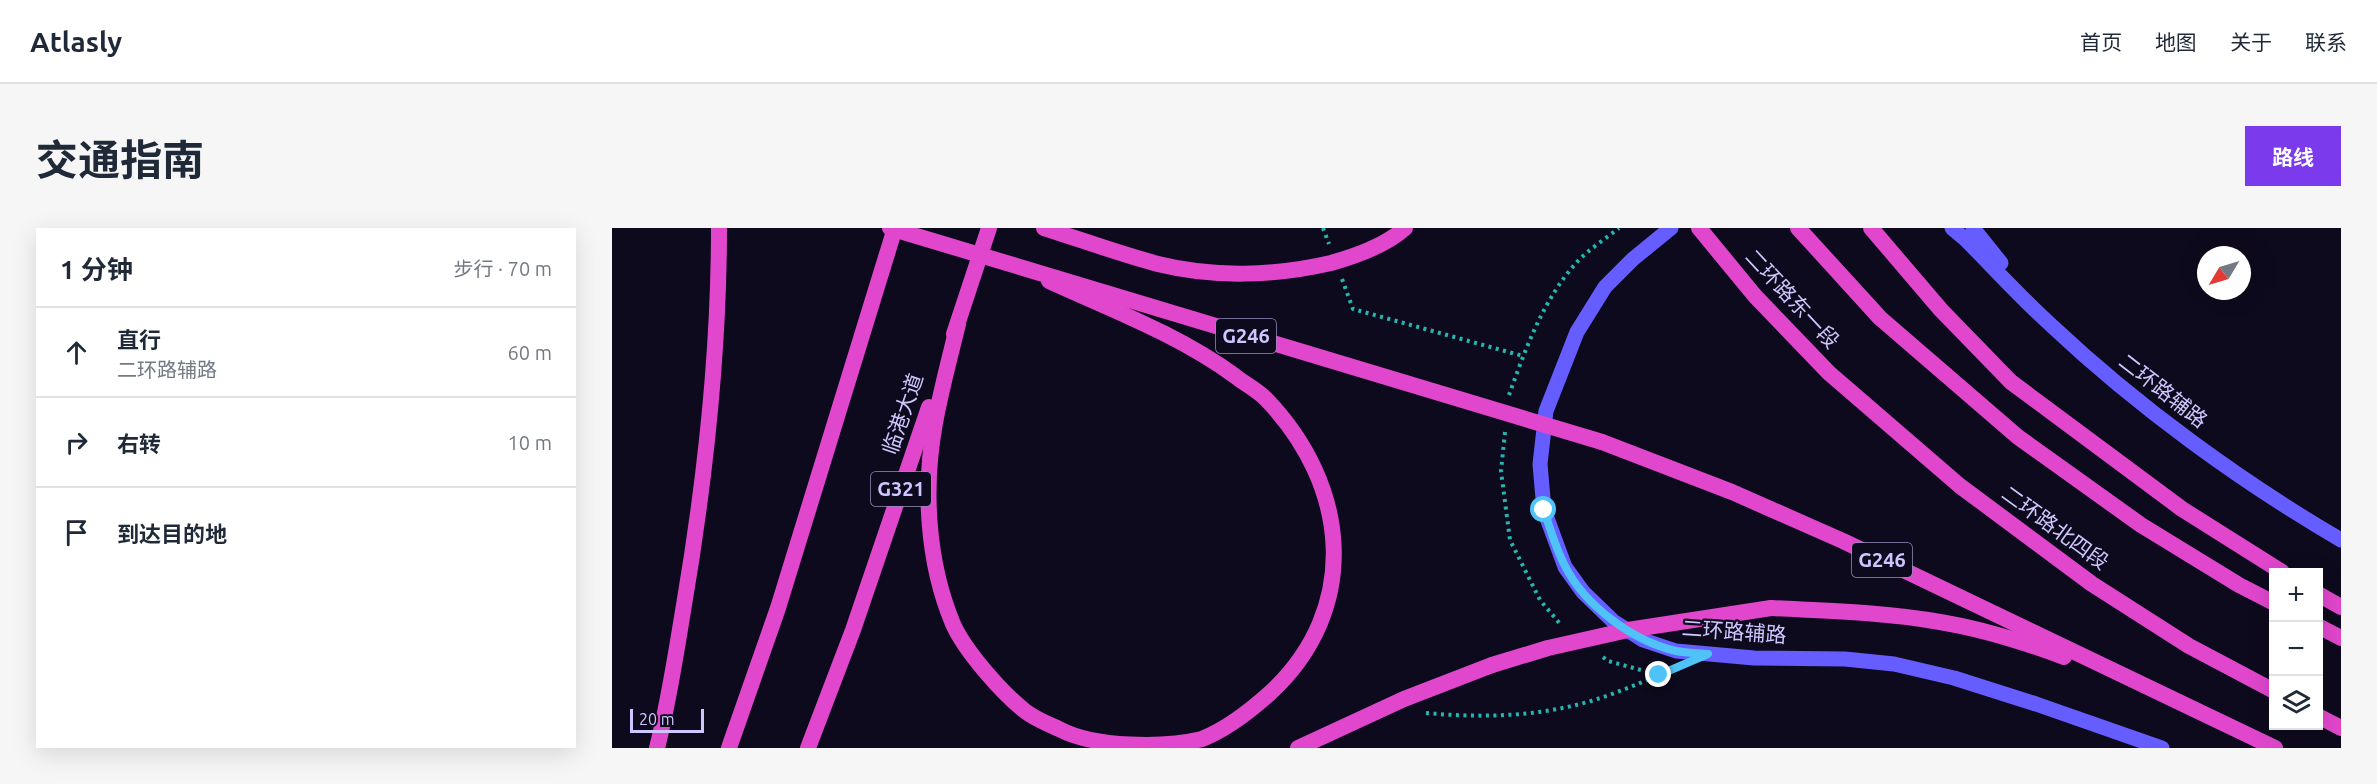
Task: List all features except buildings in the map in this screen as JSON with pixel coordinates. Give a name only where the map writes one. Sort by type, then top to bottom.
[{"type":"highway","points":[[657,748],[666,710],[698,525],[710,402],[719,266],[719,228]]},
{"type":"highway","name":"G246","points":[[890,228],[1602,442],[1732,492],[1844,541],[2275,748]]},
{"type":"highway","points":[[729,748],[778,608],[895,228]]},
{"type":"highway","name":"临港大道","points":[[808,748],[853,630],[990,228]]},
{"type":"highway","points":[[1044,228],[1160,264],[1206,272],[1245,273],[1298,270],[1355,257],[1398,235],[1405,228]]},
{"type":"highway","name":"二环路东一段","points":[[1699,228],[1755,296],[1829,373]]},
{"type":"highway","points":[[1798,228],[1880,318],[2018,437],[2141,525],[2239,585],[2269,600]]},
{"type":"highway","points":[[1870,228],[1941,310],[2021,389],[2182,509],[2274,568]]},
{"type":"highway","points":[[958,324],[934,424],[928,504],[935,565],[954,625],[988,676],[1027,712],[1073,736],[1120,745],[1158,748],[1201,740],[1254,708],[1287,677],[1310,642],[1329,599],[1335,561],[1330,513],[1318,474],[1297,436],[1264,398],[1205,354],[1018,267]]},
{"type":"highway","name":"二环路北四段","points":[[1829,373],[1960,486],[2092,584],[2188,646],[2269,689]]},
{"type":"highway","points":[[2323,596],[2341,607]]},
{"type":"highway","points":[[1298,748],[1404,699],[1492,665],[1548,648],[1628,630],[1771,608],[1867,613],[1941,622],[2019,641],[2156,690]]},
{"type":"highway","points":[[2323,628],[2341,638]]},
{"type":"highway","points":[[2323,718],[2341,728]]},
{"type":"main road","name":"二环路辅路","points":[[1671,228],[1633,259],[1605,287],[1577,332],[1546,411],[1540,464],[1544,510],[1565,567],[1582,592],[1613,621],[1643,640],[1676,651],[1754,658],[1845,659],[1894,664],[1954,678],[2162,748]]},
{"type":"main road","name":"二环路辅路","points":[[1952,228],[2051,326],[2135,399],[2192,441],[2309,521],[2341,540]]},
{"type":"main road","points":[[1973,228],[2051,326]]},
{"type":"path","points":[[1323,228],[1330,248]]},
{"type":"path","points":[[1338,268],[1353,309],[1523,356]]},
{"type":"path","points":[[1424,713],[1467,717],[1532,714],[1594,700],[1708,654]]},
{"type":"route","points":[[1544,510],[1565,567],[1582,592],[1613,621],[1643,640],[1676,651],[1708,654],[1659,675]]}]
